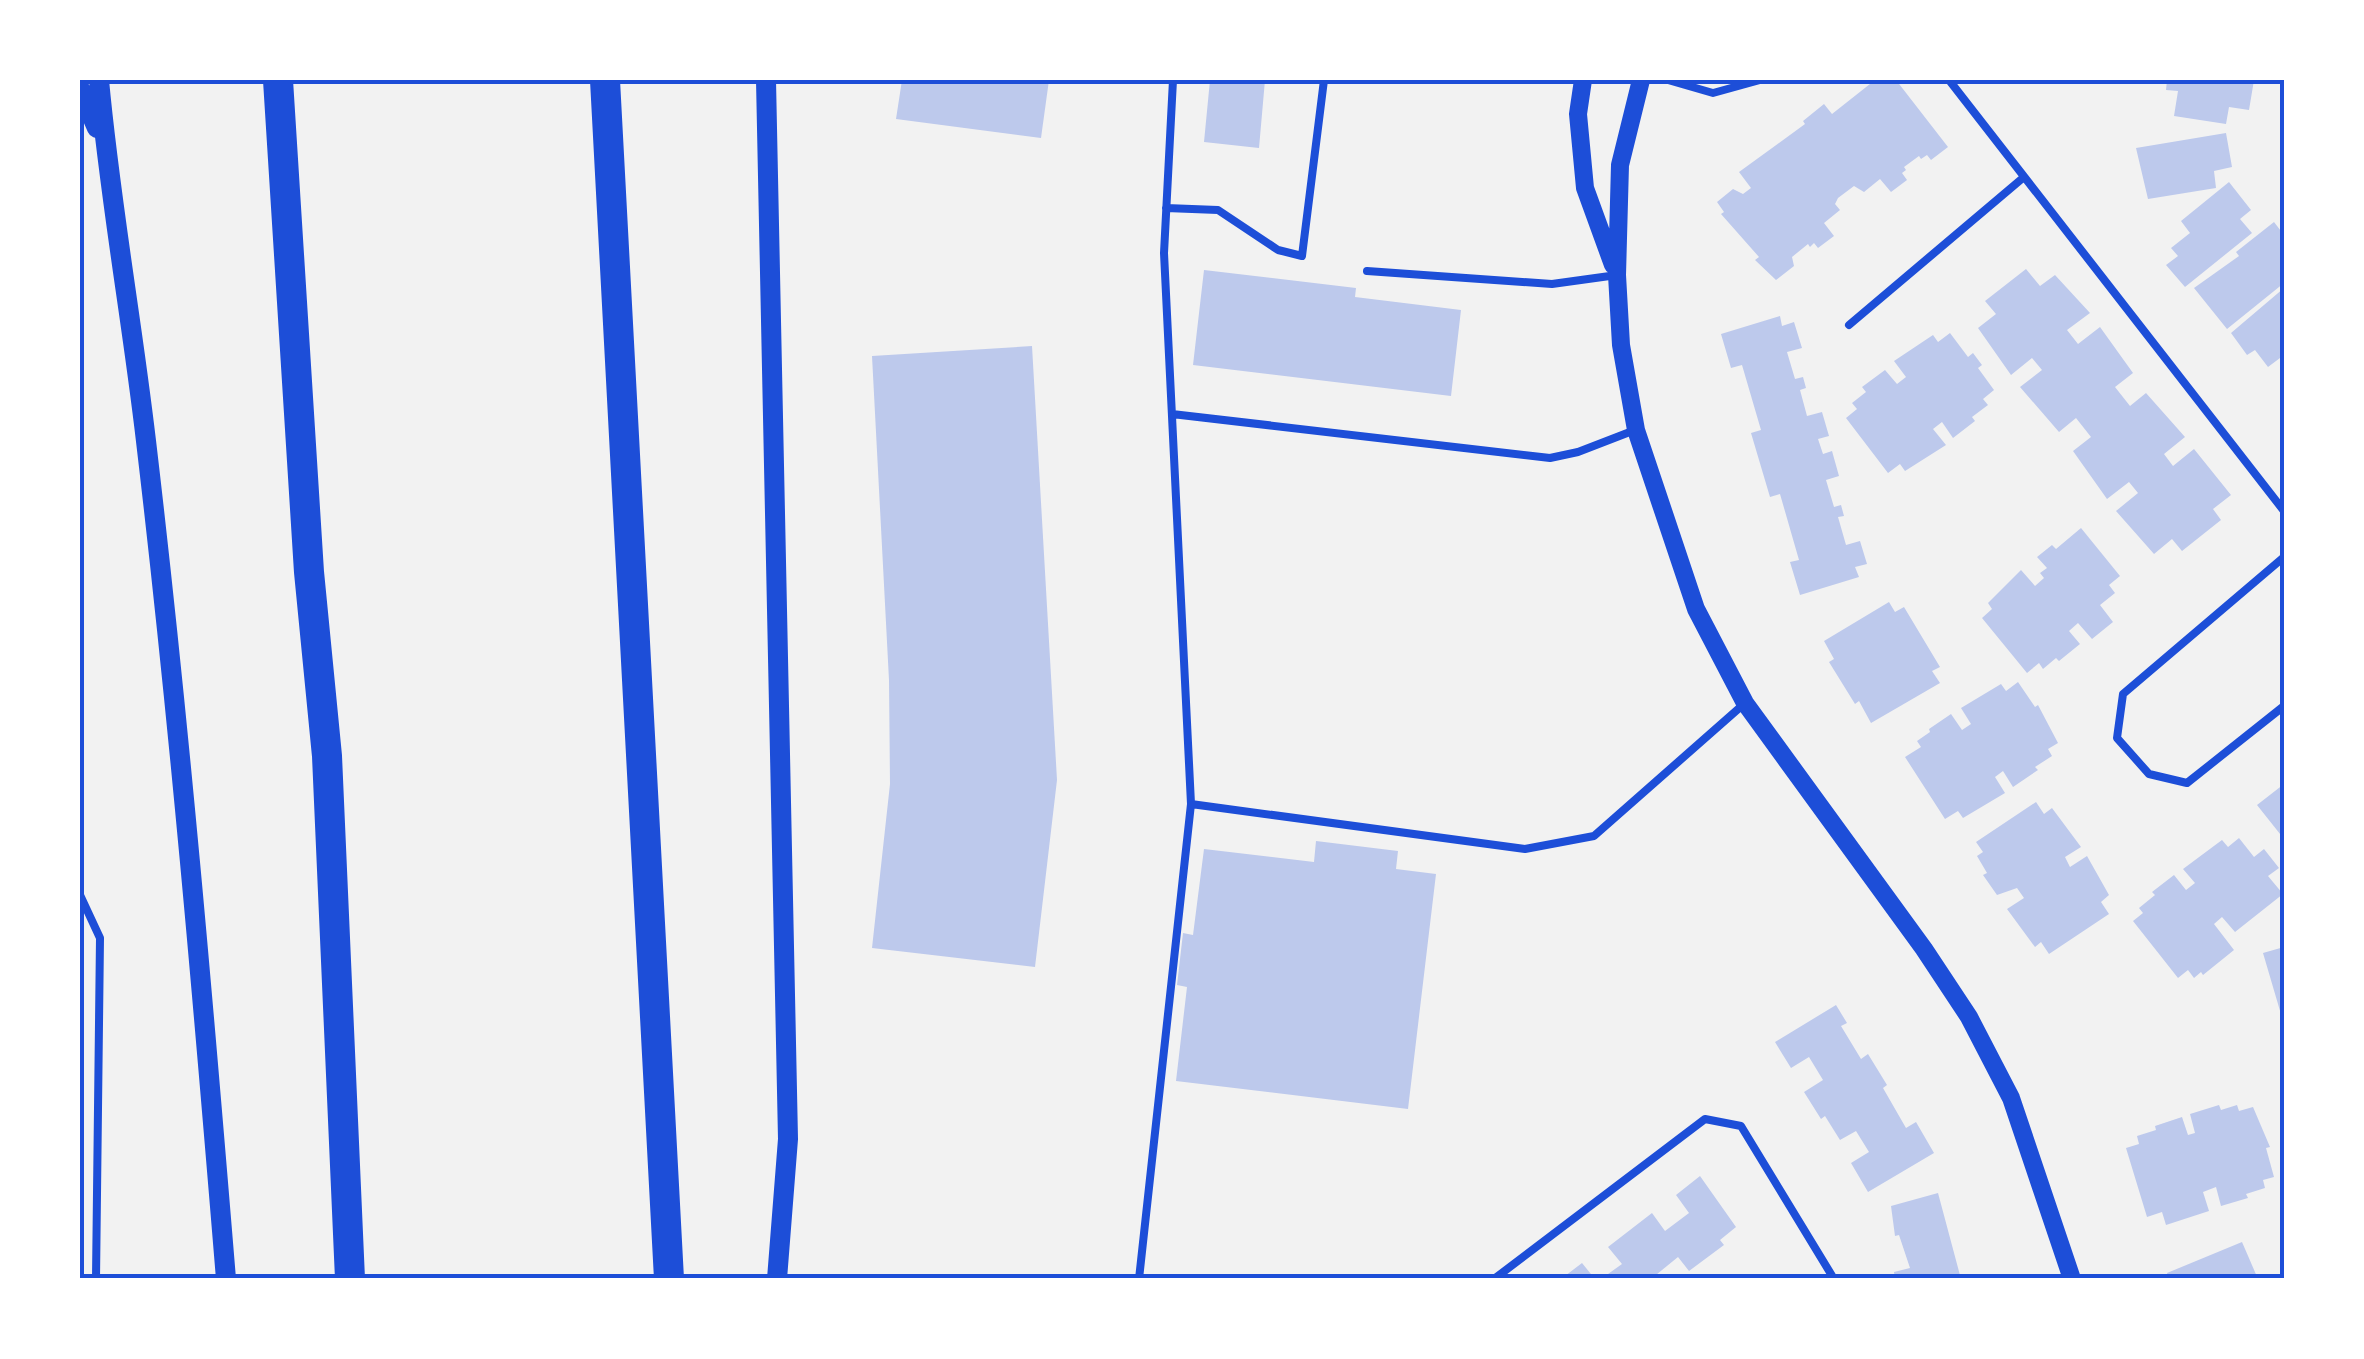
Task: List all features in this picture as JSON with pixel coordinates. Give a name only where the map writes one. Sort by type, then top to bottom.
[{"type":"highway","points":[[278,80],[309,572],[327,756],[350,1279]]},
{"type":"highway","points":[[605,80],[669,1279]]},
{"type":"main road","points":[[95,84],[150,479],[201,973],[226,1279]]},
{"type":"main road","points":[[764,84],[788,1139],[777,1279]]},
{"type":"street","points":[[1583,80],[1578,114],[1584,188],[1616,275]]},
{"type":"street","points":[[1641,80],[1620,165],[1616,275],[1621,346],[1636,430],[1696,609],[1745,703],[1924,949],[1968,1017],[2011,1098],[2072,1279]]},
{"type":"lane","points":[[1139,1279],[1191,804],[1164,253],[1173,80]]},
{"type":"lane","points":[[1166,208],[1218,210],[1278,250],[1302,256],[1324,80]]},
{"type":"lane","points":[[1668,80],[1713,93],[1760,80]]},
{"type":"lane","points":[[1948,80],[2284,511]]},
{"type":"lane","points":[[1849,324],[2024,178]]},
{"type":"lane","points":[[1367,271],[1552,284],[1616,275]]},
{"type":"lane","points":[[1172,414],[1550,458],[1636,430]]},
{"type":"lane","points":[[2284,557],[2123,694],[2117,738],[2149,774],[2187,783],[2284,706]]},
{"type":"lane","points":[[1191,804],[1525,849],[1594,836],[1745,703]]},
{"type":"lane","points":[[80,895],[100,938],[96,1279]]},
{"type":"lane","points":[[1494,1279],[1705,1120],[1741,1126],[1834,1279]]},
{"type":"building","points":[[902,80],[1049,80],[1041,138],[896,119]]},
{"type":"building","points":[[1210,80],[1265,80],[1259,148],[1204,142]]},
{"type":"building","points":[[1875,80],[1896,80],[1948,147],[1931,160],[1927,155],[1921,159],[1919,156],[1904,167],[1902,173],[1907,180],[1891,192],[1880,179],[1864,192],[1854,186],[1838,198],[1835,204],[1840,210],[1824,223],[1834,236],[1818,248],[1814,243],[1810,247],[1808,244],[1792,257],[1794,266],[1776,280],[1755,260],[1759,257],[1721,214],[1724,212],[1717,202],[1733,189],[1743,194],[1751,188],[1739,172],[1805,124],[1803,121],[1824,104],[1832,114]]},
{"type":"building","points":[[2167,80],[2254,80],[2249,110],[2229,107],[2226,124],[2174,116],[2178,91],[2166,90]]},
{"type":"building","points":[[2226,133],[2232,167],[2214,171],[2216,188],[2148,199],[2136,148]]},
{"type":"building","points":[[2229,182],[2251,210],[2240,219],[2252,233],[2185,287],[2166,265],[2178,256],[2171,248],[2190,233],[2181,221]]},
{"type":"building","points":[[2274,222],[2284,235],[2284,283],[2227,329],[2194,288],[2239,256],[2236,252]]},
{"type":"building","points":[[2026,269],[2040,286],[2055,275],[2090,313],[2067,330],[2078,344],[2100,327],[2133,373],[2115,387],[2130,406],[2146,393],[2185,437],[2164,454],[2173,466],[2194,449],[2231,495],[2213,509],[2221,520],[2182,551],[2172,539],[2154,554],[2116,511],[2138,493],[2129,482],[2107,499],[2073,451],[2091,437],[2076,418],[2059,432],[2020,387],[2042,370],[2032,358],[2011,375],[1978,328],[1996,314],[1985,301]]},
{"type":"building","points":[[1204,270],[1356,288],[1355,297],[1461,310],[1451,396],[1193,365]]},
{"type":"building","points":[[2284,288],[2284,355],[2268,367],[2255,350],[2247,355],[2231,333]]},
{"type":"building","points":[[1780,316],[1782,326],[1794,322],[1802,348],[1787,352],[1795,379],[1803,377],[1806,388],[1800,390],[1807,416],[1822,412],[1829,436],[1818,439],[1823,454],[1832,451],[1839,476],[1826,480],[1834,507],[1841,505],[1844,516],[1838,517],[1846,545],[1860,541],[1867,564],[1855,567],[1859,577],[1800,595],[1790,562],[1799,560],[1780,494],[1770,497],[1751,433],[1761,430],[1742,365],[1731,368],[1721,334]]},
{"type":"building","points":[[1950,333],[1968,357],[1973,353],[1982,365],[1978,368],[1994,390],[1983,399],[1988,405],[1953,438],[1942,422],[1933,429],[1946,445],[1905,471],[1900,464],[1888,473],[1846,418],[1857,409],[1852,403],[1866,392],[1862,387],[1885,370],[1897,384],[1906,377],[1894,361],[1933,335],[1938,342]]},
{"type":"building","points":[[1032,346],[1057,780],[1035,967],[872,948],[890,784],[889,680],[872,356]]},
{"type":"building","points":[[2081,528],[2120,576],[2109,585],[2115,593],[2100,605],[2113,622],[2092,639],[2078,623],[2069,631],[2080,644],[2059,661],[2056,658],[2043,669],[2039,663],[2027,673],[1982,618],[1992,609],[1988,603],[2021,570],[2035,586],[2044,578],[2040,573],[2047,568],[2037,557],[2052,545],[2056,549]]},
{"type":"building","points":[[1889,602],[1895,612],[1904,607],[1940,667],[1932,671],[1940,683],[1871,723],[1829,662],[1834,659],[1824,641]]},
{"type":"building","points":[[2018,682],[2035,707],[2038,705],[2058,743],[2048,749],[2052,756],[2013,787],[2003,771],[1995,777],[2005,793],[1963,818],[1958,811],[1945,819],[1905,757],[1921,747],[1917,741],[1929,729],[1951,714],[1962,730],[1971,724],[1961,708],[2001,684],[2006,691]]},
{"type":"building","points":[[2284,784],[2284,839],[2257,805]]},
{"type":"building","points":[[2036,802],[2044,814],[2052,808],[2081,847],[2065,857],[2070,867],[2087,856],[2109,895],[2101,902],[2109,914],[2049,954],[2041,942],[2035,947],[2007,909],[2024,898],[2017,888],[1997,895],[1983,875],[1987,873],[1977,856],[1983,852],[1976,842]]},
{"type":"building","points":[[2239,838],[2254,857],[2264,849],[2279,868],[2268,876],[2283,894],[2235,932],[2222,917],[2214,924],[2234,950],[2203,975],[2201,972],[2194,978],[2188,970],[2178,978],[2133,921],[2143,913],[2139,908],[2155,895],[2152,892],[2174,875],[2186,890],[2195,883],[2183,869],[2222,840],[2228,847]]},
{"type":"building","points":[[1316,841],[1398,851],[1396,869],[1436,874],[1408,1109],[1176,1081],[1187,987],[1177,985],[1183,933],[1193,935],[1204,849],[1314,862]]},
{"type":"building","points":[[2284,947],[2284,1021],[2283,1021],[2263,953]]},
{"type":"building","points":[[1836,1005],[1847,1023],[1841,1026],[1861,1059],[1868,1054],[1906,1128],[1916,1122],[1934,1153],[1868,1192],[1851,1163],[1869,1152],[1856,1131],[1840,1140],[1804,1092],[1823,1080],[1809,1057],[1791,1068],[1775,1042]]},
{"type":"building","points":[[2219,1105],[2221,1110],[2237,1105],[2239,1111],[2253,1107],[2270,1147],[2266,1148],[2274,1177],[2263,1180],[2265,1188],[2246,1194],[2248,1198],[2221,1206],[2216,1187],[2203,1192],[2209,1211],[2166,1225],[2162,1212],[2147,1217],[2126,1148],[2139,1144],[2137,1136],[2156,1130],[2155,1126],[2182,1117],[2188,1135],[2195,1133],[2190,1114]]},
{"type":"building","points":[[1700,1176],[1736,1227],[1720,1240],[1724,1245],[1689,1271],[1678,1257],[1651,1279],[1601,1279],[1622,1264],[1608,1247],[1652,1213],[1665,1231],[1689,1213],[1676,1195]]},
{"type":"building","points":[[1938,1193],[1961,1279],[1895,1279],[1894,1272],[1910,1268],[1899,1235],[1895,1236],[1891,1206]]},
{"type":"building","points":[[2242,1242],[2258,1279],[2169,1279],[2167,1273]]},
{"type":"building","points":[[1582,1263],[1595,1279],[1561,1279]]}]
